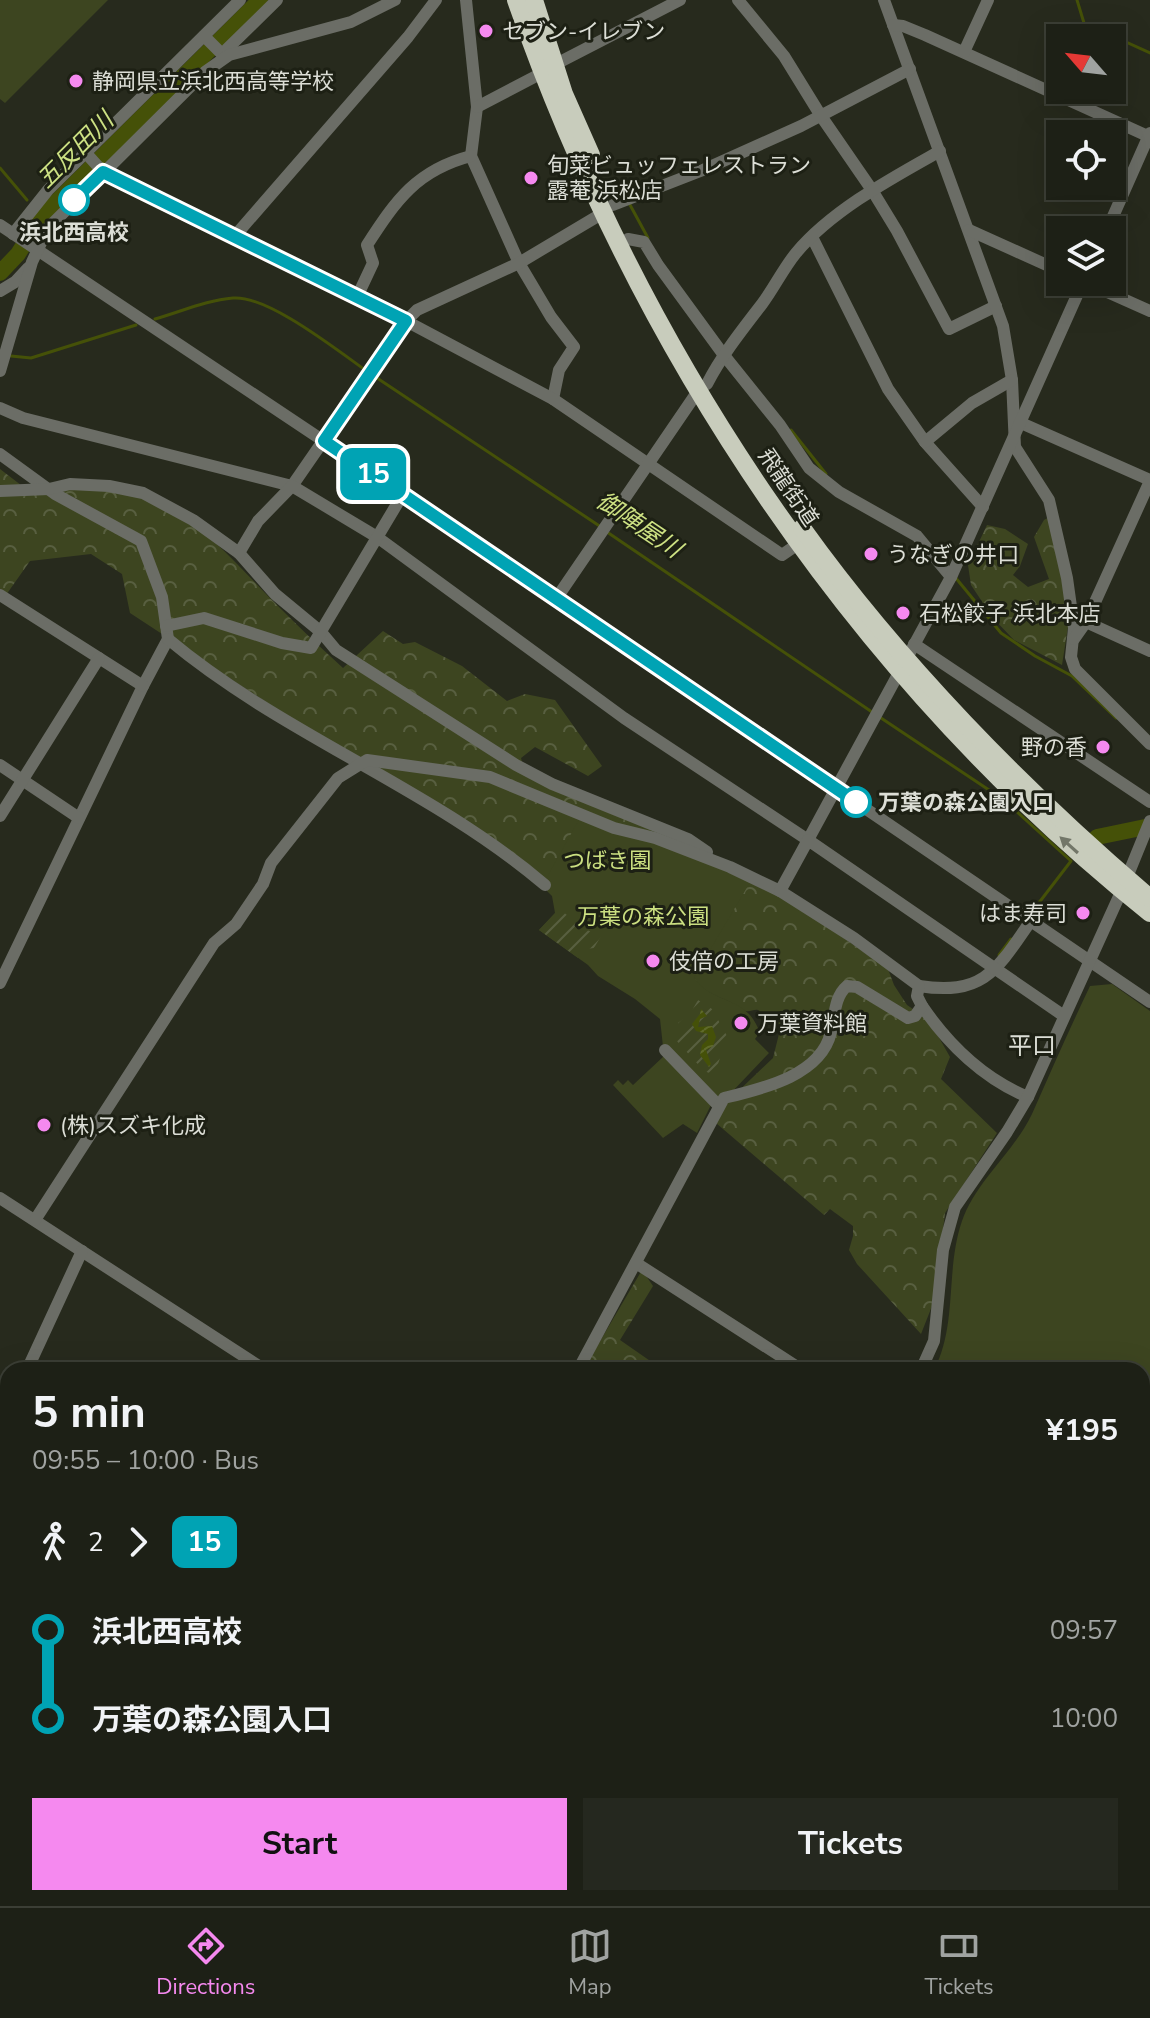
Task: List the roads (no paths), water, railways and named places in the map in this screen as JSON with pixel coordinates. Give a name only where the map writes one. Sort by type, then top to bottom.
[{"type":"highway","name":"飛龍街道","points":[[516,0],[548,69],[564,94],[608,209],[673,350],[812,542],[907,658]]},
{"type":"highway","name":"飛龍街道","points":[[534,0],[548,69]]},
{"type":"highway","name":"飛龍街道","points":[[608,209],[628,239],[703,388],[798,544],[1150,913]]},
{"type":"highway","name":"飛龍街道","points":[[1124,884],[1150,898]]},
{"type":"street","points":[[16,236],[48,190],[207,39],[240,0]]},
{"type":"street","points":[[0,291],[15,282],[55,220],[102,170],[277,0]]},
{"type":"street","points":[[223,54],[351,22],[395,0]]},
{"type":"street","points":[[234,237],[408,37],[436,0]]},
{"type":"street","points":[[466,0],[477,107],[471,156],[519,263],[551,317],[574,347],[559,370],[553,399]]},
{"type":"street","points":[[477,107],[680,0]]},
{"type":"street","points":[[738,0],[784,56],[872,190],[949,329],[996,306]]},
{"type":"street","points":[[884,0],[1003,326],[1018,429],[1015,447],[1049,500],[1067,578],[1074,628],[1071,657],[1075,669],[1150,744]]},
{"type":"street","points":[[964,52],[988,0]]},
{"type":"street","points":[[893,25],[925,35],[1149,136],[1113,216]]},
{"type":"street","points":[[207,39],[223,54]]},
{"type":"street","points":[[239,553],[258,521],[292,486],[406,321],[417,310],[519,263],[608,209],[821,116],[910,69]]},
{"type":"street","points":[[556,599],[703,388],[723,354],[796,254],[812,237],[872,190],[940,151]]},
{"type":"street","points":[[87,155],[102,170],[406,321],[553,399],[782,555],[798,544]]},
{"type":"street","points":[[357,297],[373,263],[367,245],[390,209],[431,171],[471,156]]},
{"type":"street","points":[[0,225],[33,252],[403,494],[1150,1002]]},
{"type":"street","points":[[969,230],[1046,265]]},
{"type":"street","points":[[812,237],[888,389],[925,442],[983,507]]},
{"type":"street","points":[[628,239],[644,242],[809,468],[839,492],[917,536],[952,575]]},
{"type":"street","points":[[0,371],[18,318],[33,252]]},
{"type":"street","points":[[780,891],[952,575],[1078,296]]},
{"type":"street","points":[[1116,296],[1150,311]]},
{"type":"street","points":[[925,442],[972,403],[1012,380]]},
{"type":"street","points":[[0,408],[23,418],[292,486],[377,537],[624,718],[1064,1016]]},
{"type":"street","points":[[1018,429],[1150,481],[1086,622],[1073,642]]},
{"type":"street","points":[[0,454],[49,489],[141,541],[162,597],[168,639],[0,983]]},
{"type":"street","points":[[0,491],[49,489],[70,484],[109,486],[143,493],[193,520],[239,553],[275,594],[321,632],[336,650],[516,765],[552,784],[688,839],[730,867]]},
{"type":"street","points":[[166,626],[204,618],[282,643],[311,648],[403,494]]},
{"type":"street","points":[[0,595],[143,686]]},
{"type":"street","points":[[1086,622],[1150,651]]},
{"type":"street","points":[[168,639],[205,670],[282,720],[438,806],[545,885]]},
{"type":"street","points":[[0,816],[99,658]]},
{"type":"street","points":[[907,658],[1150,802]]},
{"type":"street","points":[[35,1220],[214,943],[236,924],[263,884],[271,863],[338,778],[367,760],[490,777],[614,828],[655,838],[730,867],[780,891],[854,938],[919,986],[955,989],[972,986],[994,970],[1030,922]]},
{"type":"street","points":[[0,765],[79,818]]},
{"type":"street","points":[[924,1362],[935,1332],[943,1250],[952,1214],[1028,1097],[1091,961],[1147,827]]},
{"type":"street","points":[[582,1362],[724,1098],[787,1077],[817,1058],[828,1042],[839,994],[847,986],[857,987],[908,1018],[915,1016],[922,1006]]},
{"type":"street","points":[[919,986],[917,996],[944,1037],[997,1082],[1028,1097]]},
{"type":"street","points":[[665,1050],[719,1106]]},
{"type":"street","points":[[0,1198],[252,1362]]},
{"type":"street","points":[[31,1362],[82,1251]]},
{"type":"street","points":[[636,1263],[790,1362]]},
{"type":"water","points":[[701,1009],[707,1016],[700,1019],[698,1027],[712,1026],[716,1037],[713,1046],[706,1050],[711,1064],[709,1067],[700,1055],[708,1034],[696,1031],[692,1024]]},
{"type":"waterway","name":"五反田川","points":[[0,273],[18,254],[42,216],[260,0]]},
{"type":"waterway","points":[[1077,0],[1084,23],[1150,53]]},
{"type":"waterway","points":[[0,168],[27,200]]},
{"type":"waterway","points":[[629,203],[648,238]]},
{"type":"waterway","name":"御陣屋川","points":[[155,319],[213,301],[248,299],[302,326],[368,372]]},
{"type":"waterway","name":"御陣屋川","points":[[11,356],[31,358],[136,325]]},
{"type":"waterway","name":"御陣屋川","points":[[374,376],[601,527]]},
{"type":"waterway","points":[[791,430],[826,474]]},
{"type":"waterway","name":"御陣屋川","points":[[607,532],[872,712]]},
{"type":"waterway","points":[[955,577],[1001,633],[1072,676],[1116,718]]},
{"type":"waterway","name":"御陣屋川","points":[[878,716],[1004,800],[1071,861],[1028,917]]},
{"type":"waterway","name":"御陣屋川","points":[[1097,837],[1150,826]]},
{"type":"waterway","points":[[999,955],[1011,939]]},
{"type":"place","name":"セブン-イレブン","points":[[486,31]]},
{"type":"place","name":"静岡県立浜北西高等学校","points":[[76,81]]},
{"type":"place","name":"旬菜ビュッフェレストラン 露菴 浜松店","points":[[531,178]]},
{"type":"place","name":"浜北西高校","points":[[74,200]]},
{"type":"place","name":"うなぎの井口","points":[[871,554]]},
{"type":"place","name":"石松餃子 浜北本店","points":[[903,613]]},
{"type":"place","name":"野の香","points":[[1103,747]]},
{"type":"place","name":"万葉の森公園入口","points":[[856,802]]},
{"type":"place","name":"はま寿司","points":[[1083,913]]},
{"type":"place","name":"伎倍の工房","points":[[653,961]]},
{"type":"place","name":"万葉資料館","points":[[741,1023]]},
{"type":"place","name":"(株)スズキ化成","points":[[44,1125]]},
{"type":"district","name":"平口","points":[[1032,1046]]},
{"type":"park label","name":"つばき園","points":[[607,860]]},
{"type":"park label","name":"万葉の森公園","points":[[643,916]]}]
